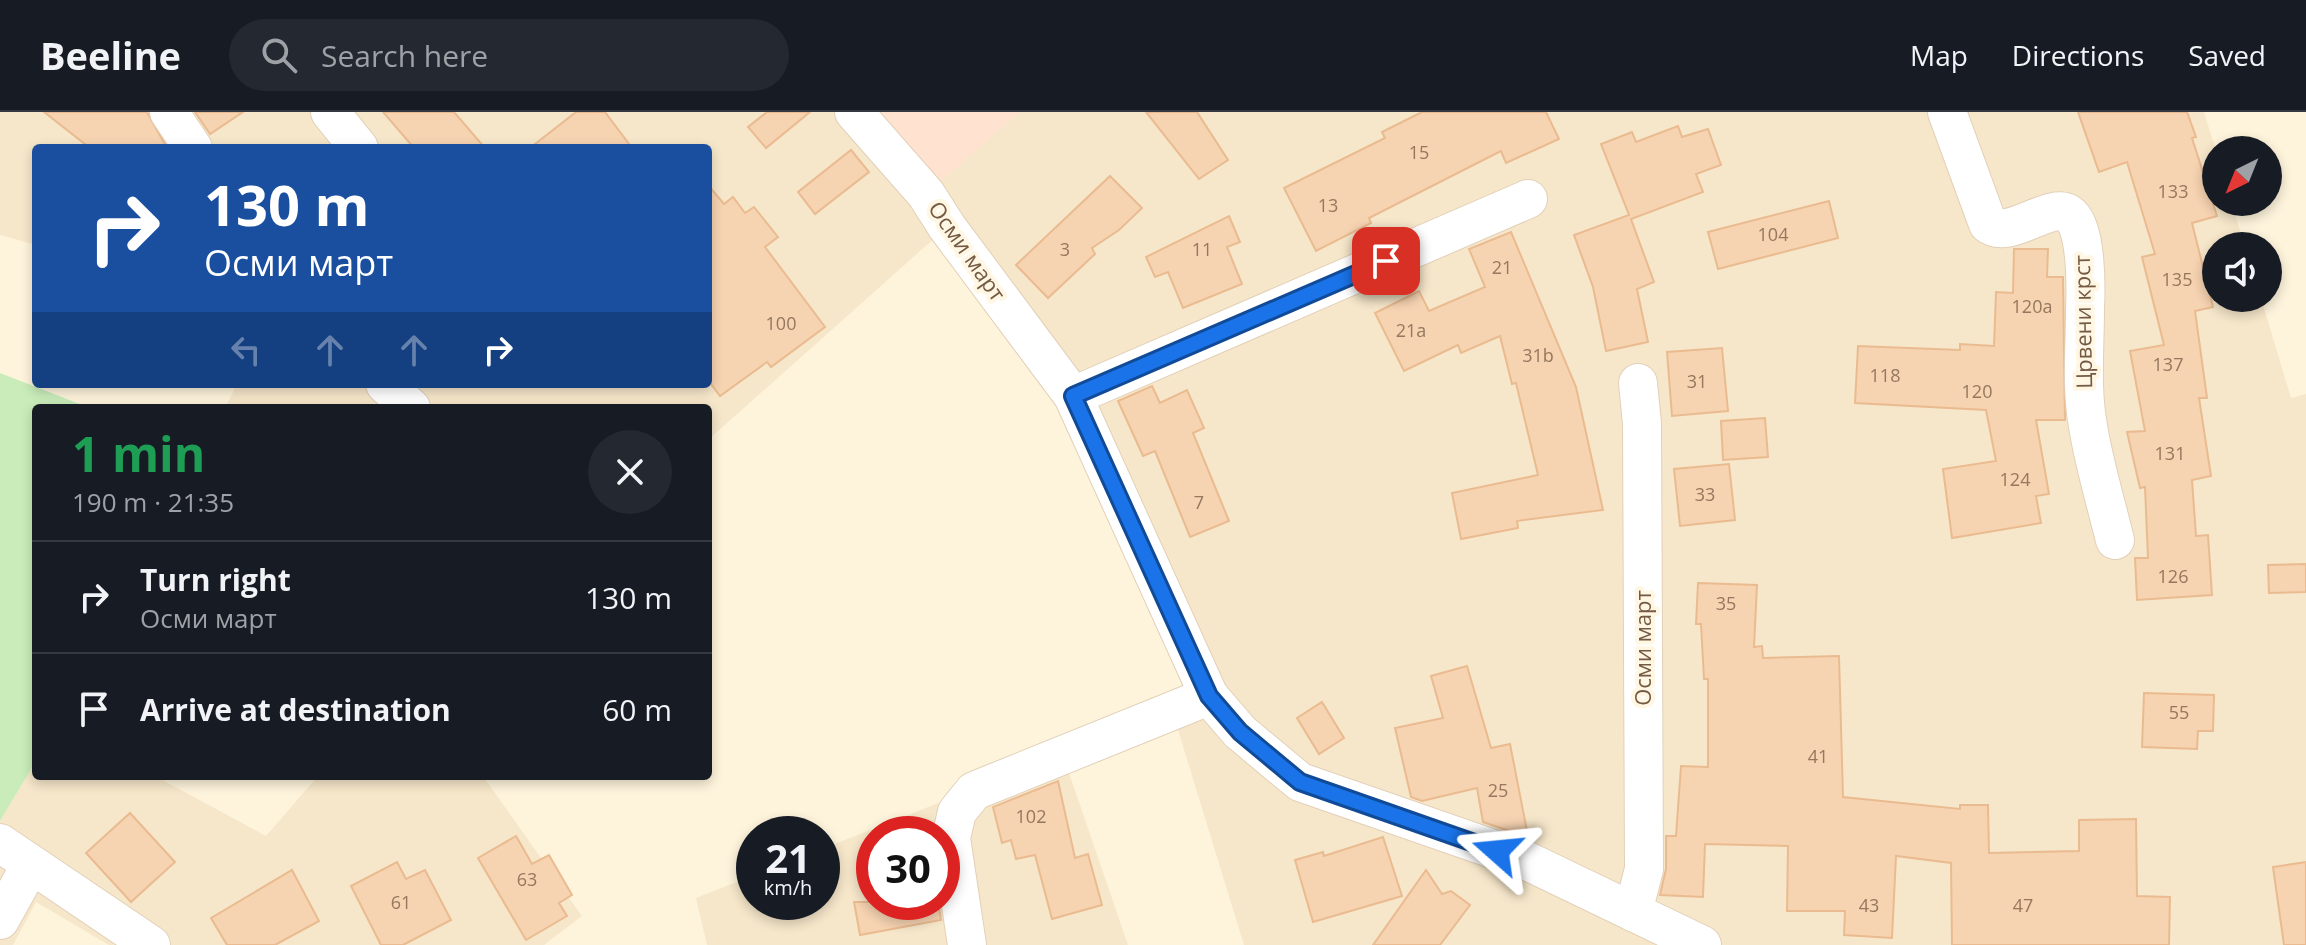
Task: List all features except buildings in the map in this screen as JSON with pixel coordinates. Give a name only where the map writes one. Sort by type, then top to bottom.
[{"type":"street","points":[[169,112],[190,144]]},
{"type":"street","points":[[330,112],[356,144]]},
{"type":"street","name":"Осми март","points":[[854,112],[926,194],[947,227],[1073,396],[1209,696],[1240,732],[1300,782],[1525,860],[1702,945]]},
{"type":"street","name":"Црвени крст","points":[[1947,112],[1988,224],[1993,229],[2060,211],[2070,214],[2078,226],[2086,286],[2087,426],[2115,540]]},
{"type":"street","points":[[1073,396],[1528,199]]},
{"type":"street","name":"Осми март","points":[[1633,912],[1644,869],[1642,424],[1638,383]]},
{"type":"street","points":[[389,388],[407,404]]},
{"type":"street","points":[[967,945],[951,838],[957,812],[974,791],[1209,696]]},
{"type":"street","points":[[0,843],[151,945]]},
{"type":"street","points":[[0,920],[30,866]]},
{"type":"shaded area","points":[[0,112],[2204,112],[2211,136],[2202,136],[2202,216],[2235,216],[2241,232],[2202,232],[2202,312],[2265,312],[2291,398],[2306,394],[2306,945],[1244,945],[1178,730],[1066,764],[1128,945],[707,945],[696,898],[736,882],[736,920],[840,920],[840,842],[856,836],[856,920],[960,920],[960,816],[905,816],[1209,696],[1073,396],[946,228],[712,436],[712,404],[227,404],[235,388],[712,388],[712,144],[32,144],[32,244],[0,235]]},
{"type":"shaded area","points":[[854,112],[1020,112],[926,194]]},
{"type":"shaded area","points":[[32,768],[32,780],[162,780],[266,836],[315,780],[486,780],[582,916],[544,945],[109,945],[36,902],[13,945],[0,945],[0,821]]},
{"type":"green space","points":[[0,373],[80,404],[32,404],[32,768],[0,821]]},
{"type":"route","points":[[1386,261],[1073,396],[1209,696],[1240,732],[1300,782],[1497,851]]}]
